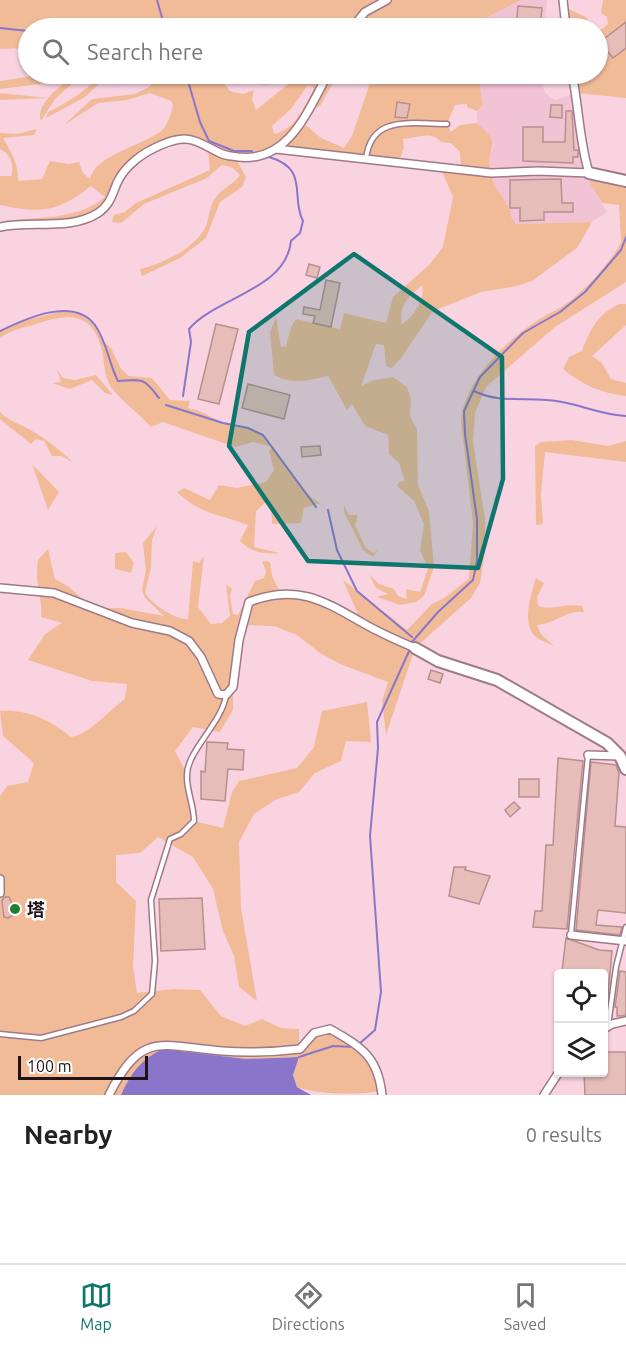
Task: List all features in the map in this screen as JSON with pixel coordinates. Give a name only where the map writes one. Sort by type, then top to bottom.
[{"type":"street","points":[[360,18],[365,12],[387,0]]},
{"type":"street","points":[[564,0],[565,18]]},
{"type":"street","points":[[0,227],[14,224],[65,223],[99,213],[111,201],[118,181],[126,169],[140,156],[178,138],[194,139],[223,155],[259,157],[276,149],[292,135],[323,84]]},
{"type":"street","points":[[574,84],[579,109],[582,151],[589,173]]},
{"type":"street","points":[[276,149],[491,173],[548,171],[589,173],[626,181]]},
{"type":"street","points":[[0,588],[54,593],[132,623],[170,631],[189,641],[201,657],[218,694],[226,695],[233,687],[242,619],[249,602],[266,595],[294,593],[317,598],[438,661],[497,680],[607,743],[620,756],[626,769]]},
{"type":"street","points":[[588,755],[620,756]]},
{"type":"street","points":[[0,879],[0,893]]},
{"type":"street","points":[[571,935],[625,941]]},
{"type":"street","points":[[608,1027],[626,1021]]},
{"type":"street","points":[[109,1095],[123,1067],[135,1056],[158,1045],[167,1043],[222,1051],[300,1049],[314,1032],[330,1029],[364,1050],[376,1066],[382,1095]]},
{"type":"street","points":[[544,1095],[556,1077]]},
{"type":"lane","points":[[366,160],[371,139],[390,125],[447,124]]},
{"type":"lane","points":[[0,1034],[41,1038],[121,1017],[134,1011],[152,994],[155,961],[151,900],[170,839],[181,834],[194,821],[187,774],[202,740],[215,724],[226,695]]},
{"type":"lane","points":[[571,935],[588,755]]},
{"type":"lane","points":[[607,1023],[616,967],[625,941],[626,927]]},
{"type":"highlighted area","points":[[354,254],[502,357],[503,479],[478,568],[308,561],[229,446],[249,332]]},
{"type":"shaded area","points":[[0,0],[521,0],[486,18],[18,18],[18,48],[0,49]]},
{"type":"shaded area","points":[[521,0],[547,0],[545,18],[486,18]]},
{"type":"shaded area","points":[[603,0],[626,0],[626,98],[576,93],[574,84],[608,84],[608,18],[601,13]]},
{"type":"shaded area","points":[[564,7],[586,17],[565,18]]},
{"type":"shaded area","points":[[18,78],[18,84],[39,84],[0,89],[0,81]]},
{"type":"shaded area","points":[[63,84],[72,84],[55,99],[41,121],[42,108]]},
{"type":"shaded area","points":[[91,84],[99,84],[85,97],[46,118],[48,112],[75,97]]},
{"type":"shaded area","points":[[151,84],[224,84],[230,91],[243,94],[254,90],[252,100],[256,110],[288,84],[332,84],[320,106],[309,110],[302,122],[321,138],[344,148],[352,136],[370,84],[480,84],[483,105],[477,111],[467,107],[467,104],[455,105],[447,124],[451,132],[460,125],[477,123],[490,137],[492,178],[516,224],[592,222],[577,248],[532,281],[481,292],[433,311],[392,368],[386,366],[384,345],[376,344],[361,386],[374,380],[393,377],[407,387],[411,399],[410,416],[417,429],[418,485],[429,511],[434,567],[424,596],[416,602],[400,605],[377,597],[388,594],[376,588],[369,574],[379,584],[394,589],[398,596],[407,599],[406,589],[420,592],[428,569],[420,550],[424,524],[414,501],[397,486],[399,482],[405,481],[399,463],[389,454],[388,435],[365,426],[352,404],[347,410],[328,376],[307,381],[294,381],[274,375],[270,332],[276,317],[281,347],[286,346],[291,327],[296,319],[340,329],[344,313],[386,323],[393,297],[430,264],[443,247],[453,197],[440,167],[461,169],[460,152],[451,143],[441,142],[433,136],[424,136],[403,139],[404,148],[398,163],[276,149],[235,157],[246,177],[242,187],[220,202],[206,238],[180,258],[142,276],[140,269],[177,255],[200,236],[214,200],[240,175],[233,168],[222,165],[207,178],[144,204],[121,223],[112,222],[114,215],[125,212],[136,203],[210,170],[208,147],[194,139],[159,146],[126,169],[111,201],[81,220],[0,227],[0,222],[5,221],[70,214],[94,205],[105,197],[91,186],[69,201],[48,209],[38,210],[0,205],[0,176],[11,176],[12,164],[9,157],[0,149],[0,133],[17,134],[37,129],[34,135],[3,138],[16,164],[18,181],[42,179],[50,161],[69,164],[79,162],[83,173],[90,179],[101,163],[161,131],[167,123],[173,105],[171,101],[150,93],[127,100],[98,103],[64,125],[92,99],[135,94]],"holes":[[[308,85],[314,88],[294,122],[288,128],[274,134],[272,126],[291,109]],[[422,285],[420,301],[414,312],[402,324],[403,306]]]},
{"type":"shaded area","points":[[479,84],[543,84],[545,93],[555,100],[576,93],[580,129],[595,192],[607,212],[592,222],[516,224],[510,218],[507,204],[497,192],[491,173],[490,155],[494,146],[477,123],[477,111],[483,105]]},
{"type":"shaded area","points":[[0,93],[48,98],[0,100]]},
{"type":"shaded area","points":[[589,173],[626,182],[626,282],[555,327],[486,387],[475,413],[473,441],[485,519],[485,552],[480,583],[471,598],[415,648],[386,735],[382,701],[388,682],[340,664],[320,653],[297,635],[274,626],[242,625],[233,687],[233,710],[220,732],[193,727],[175,751],[187,774],[194,821],[223,828],[232,792],[239,781],[297,768],[314,747],[322,711],[367,702],[371,742],[346,741],[341,761],[315,773],[299,792],[275,800],[254,814],[239,842],[241,908],[257,1001],[239,987],[234,956],[223,931],[213,889],[193,857],[158,837],[140,853],[116,855],[116,882],[136,901],[133,967],[137,993],[174,989],[200,990],[221,1016],[245,1026],[262,1019],[281,1028],[299,1029],[299,1048],[314,1033],[330,1029],[365,1050],[382,1091],[339,1094],[316,1092],[297,1087],[293,1075],[299,1057],[246,1059],[163,1049],[127,1082],[121,1095],[0,1095],[0,796],[7,786],[28,782],[34,763],[3,736],[0,711],[20,712],[38,717],[55,725],[71,737],[92,727],[125,699],[127,684],[92,681],[28,660],[45,634],[62,623],[41,617],[37,576],[38,560],[48,549],[55,579],[69,587],[93,608],[121,608],[164,616],[145,598],[142,590],[146,570],[143,543],[157,526],[152,540],[151,567],[145,593],[158,606],[177,617],[188,619],[193,561],[199,563],[204,556],[198,607],[211,624],[222,623],[230,616],[226,584],[232,589],[230,596],[233,614],[238,615],[255,581],[264,578],[266,571],[262,561],[270,562],[272,576],[281,594],[294,593],[361,621],[343,580],[407,630],[432,604],[469,579],[473,523],[461,423],[463,408],[477,378],[487,364],[512,339],[577,295],[605,266],[621,242],[619,205],[602,203],[590,183]]},
{"type":"shaded area","points":[[619,304],[626,304],[626,325],[592,356],[602,363],[611,379],[626,383],[626,396],[592,387],[563,369],[569,357],[582,351],[600,318]]},
{"type":"shaded area","points":[[64,311],[80,314],[94,324],[103,341],[111,348],[121,369],[129,376],[152,378],[170,400],[190,401],[188,408],[227,424],[255,431],[265,437],[306,492],[321,503],[304,508],[301,523],[272,524],[271,507],[267,501],[256,511],[254,547],[279,553],[268,554],[248,548],[240,541],[248,525],[202,510],[177,492],[184,488],[210,500],[219,485],[237,488],[266,482],[274,470],[269,451],[272,447],[253,442],[235,447],[163,422],[151,427],[111,387],[97,335],[84,321],[68,317],[58,318],[19,329],[0,338],[0,331],[18,322]]},
{"type":"shaded area","points":[[57,370],[63,378],[75,380],[96,375],[113,395],[105,393],[92,380],[70,389],[52,383],[61,382]]},
{"type":"shaded area","points":[[0,412],[43,438],[74,463],[62,456],[52,456],[44,441],[36,439],[31,444],[0,419]]},
{"type":"shaded area","points":[[572,440],[608,446],[626,441],[626,462],[545,452],[541,494],[543,524],[536,525],[535,446],[541,442]]},
{"type":"shaded area","points":[[32,464],[59,492],[48,510]]},
{"type":"shaded area","points":[[344,505],[349,515],[358,515],[355,525],[366,548],[373,553],[378,550],[373,557],[363,550],[344,512]]},
{"type":"shaded area","points":[[126,552],[134,563],[131,573],[115,569],[115,553]]},
{"type":"shaded area","points":[[536,578],[544,583],[537,597],[538,606],[549,608],[582,606],[584,612],[572,613],[537,625],[541,634],[554,646],[536,637],[529,625],[528,609]]},
{"type":"shaded area","points":[[163,1049],[246,1059],[299,1057],[293,1075],[297,1087],[311,1095],[121,1095],[128,1080],[138,1068],[149,1057]]},
{"type":"building","points":[[518,6],[542,8],[541,18],[517,18]]},
{"type":"building","points":[[626,22],[626,48],[613,58],[608,52],[608,36]]},
{"type":"building","points":[[397,102],[410,104],[407,118],[395,117]]},
{"type":"building","points":[[551,105],[562,105],[562,118],[550,117]]},
{"type":"building","points":[[566,111],[572,111],[574,150],[578,150],[578,157],[573,157],[573,163],[523,161],[523,127],[543,127],[543,142],[565,142]]},
{"type":"building","points":[[561,179],[562,203],[573,203],[573,212],[544,212],[544,220],[520,221],[520,208],[510,208],[510,180]]},
{"type":"building","points":[[309,264],[320,267],[317,278],[306,275]]},
{"type":"building","points":[[326,280],[340,283],[331,327],[313,323],[315,316],[303,314],[304,307],[320,310]]},
{"type":"building","points":[[216,324],[238,329],[219,404],[198,399]]},
{"type":"building","points":[[248,384],[290,395],[284,419],[242,408]]},
{"type":"building","points":[[320,446],[321,455],[302,457],[301,447]]},
{"type":"building","points":[[431,670],[443,674],[440,683],[428,679]]},
{"type":"building","points":[[207,742],[228,743],[227,749],[244,750],[243,770],[228,769],[225,801],[201,799],[201,771],[205,772]]},
{"type":"building","points":[[558,758],[583,761],[567,929],[533,927],[535,911],[542,911],[546,845],[553,845]]},
{"type":"building","points":[[591,762],[616,765],[619,773],[615,826],[626,827],[626,913],[598,910],[596,925],[622,927],[620,935],[576,930]]},
{"type":"building","points":[[519,779],[539,779],[539,797],[519,797]]},
{"type":"building","points":[[514,802],[520,808],[510,817],[505,810]]},
{"type":"building","points":[[454,867],[466,867],[465,870],[490,876],[479,904],[449,896]]},
{"type":"building","points":[[4,897],[9,897],[12,904],[19,906],[19,912],[8,918],[4,917],[2,901]]},
{"type":"building","points":[[202,898],[205,949],[161,951],[159,899]]},
{"type":"building","points":[[566,938],[599,950],[612,951],[608,995],[608,969],[562,969]]},
{"type":"building","points":[[620,971],[626,972],[626,1015],[617,1016],[617,1007],[615,1007]]},
{"type":"building","points":[[608,1052],[626,1052],[626,1095],[585,1095],[584,1077],[608,1077]]},
{"type":"waterway","points":[[157,0],[162,18]]},
{"type":"waterway","points":[[0,28],[18,30]]},
{"type":"waterway","points":[[189,84],[200,122],[209,141],[234,151],[252,151]]},
{"type":"waterway","points":[[183,396],[191,342],[189,329],[201,318],[264,282],[277,271],[286,258],[291,241],[300,233],[303,221],[299,212],[294,176],[282,162],[269,157]]},
{"type":"waterway","points":[[411,643],[438,612],[473,580],[477,561],[477,519],[464,411],[480,377],[523,333],[560,312],[585,292],[621,250],[626,237]]},
{"type":"waterway","points":[[0,331],[35,316],[49,313],[62,311],[86,316],[99,332],[118,381],[142,381],[146,383],[159,398],[157,396]]},
{"type":"waterway","points":[[474,391],[495,398],[550,400],[626,416]]},
{"type":"waterway","points":[[166,405],[223,423],[248,428],[263,435],[316,507]]},
{"type":"waterway","points":[[328,510],[337,550],[357,591],[412,637]]},
{"type":"waterway","points":[[359,1044],[375,1030],[381,992],[370,836],[378,748],[377,722],[410,649]]},
{"type":"waterway","points":[[299,1057],[333,1046],[354,1047]]},
{"type":"place","name":"塔","points":[[15,909]]}]
